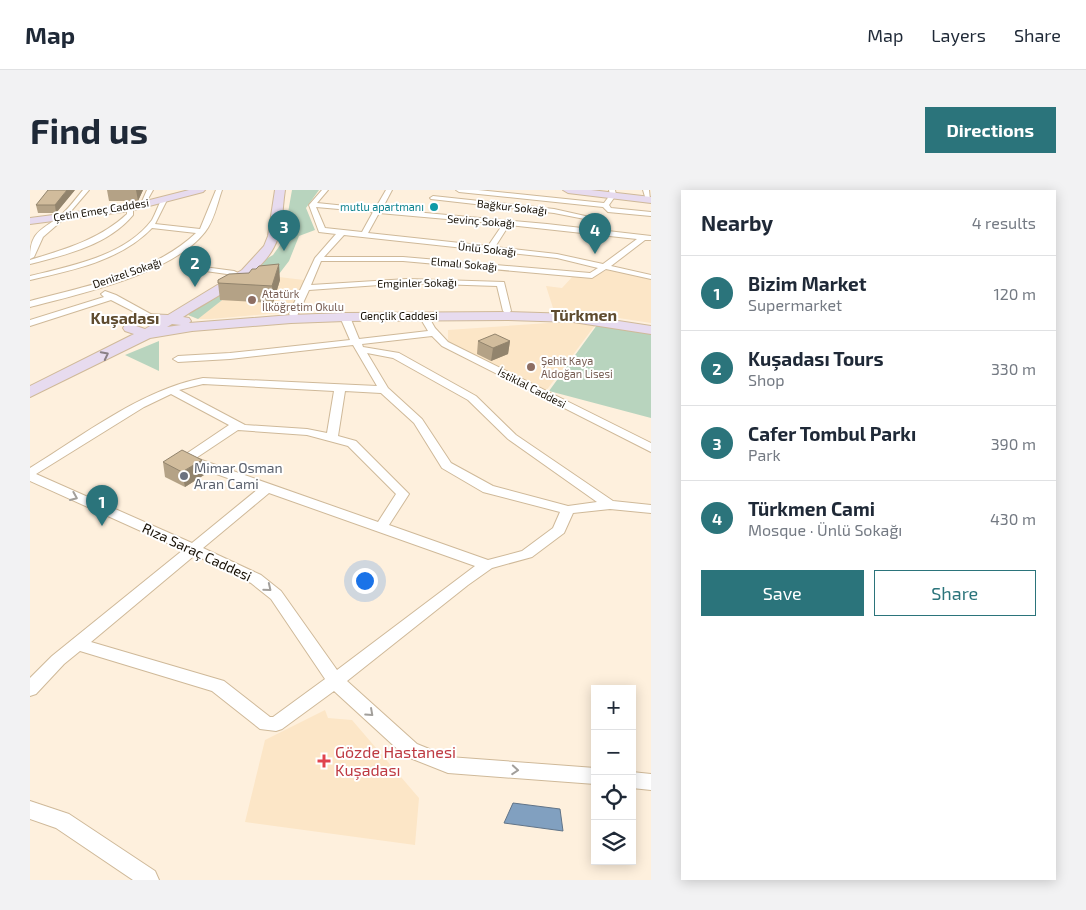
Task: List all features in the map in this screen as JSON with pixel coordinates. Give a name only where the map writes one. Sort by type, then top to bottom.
[{"type":"main road","name":"Çetin Emeç Caddesi","points":[[30,221],[130,208],[200,190]]},
{"type":"main road","points":[[30,383],[234,274],[257,251],[266,236],[271,190]]},
{"type":"main road","points":[[30,392],[146,334],[246,273],[269,247],[273,236],[280,190]]},
{"type":"main road","points":[[568,190],[647,197]]},
{"type":"main road","name":"Gençlik Caddesi","points":[[151,317],[193,322],[294,314],[424,314],[507,311],[573,314],[651,326]]},
{"type":"main road","name":"Gençlik Caddesi","points":[[424,314],[574,318],[651,330]]},
{"type":"main road","name":"Gençlik Caddesi","points":[[146,334],[192,327],[344,315]]},
{"type":"main road","points":[[432,331],[481,316]]},
{"type":"main road","points":[[130,328],[146,334]]},
{"type":"street","points":[[30,257],[35,242],[40,235],[64,216],[86,190]]},
{"type":"street","points":[[142,205],[150,190]]},
{"type":"street","name":"Denizel Sokağı","points":[[30,304],[163,262],[190,243],[202,231],[219,190]]},
{"type":"street","points":[[312,205],[325,190]]},
{"type":"street","points":[[363,236],[389,190]]},
{"type":"street","name":"Bağkur Sokağı","points":[[439,190],[432,198],[554,211],[600,220]]},
{"type":"street","points":[[458,190],[503,192],[651,214]]},
{"type":"street","points":[[495,205],[503,192]]},
{"type":"street","points":[[588,230],[600,220],[609,208],[612,193]]},
{"type":"street","points":[[634,212],[647,197]]},
{"type":"street","points":[[30,278],[114,252],[132,243],[150,226],[158,215],[164,200]]},
{"type":"street","name":"Sevinç Sokağı","points":[[312,205],[588,230],[648,238]]},
{"type":"street","name":"Ünlü Sokağı","points":[[312,205],[322,230],[557,256],[651,277]]},
{"type":"street","points":[[30,262],[71,250],[106,236],[122,225],[130,215],[130,208]]},
{"type":"street","points":[[490,249],[507,223]]},
{"type":"street","points":[[150,226],[202,231]]},
{"type":"street","points":[[294,314],[319,259],[341,233]]},
{"type":"street","name":"Elmalı Sokağı","points":[[319,259],[403,260],[592,276],[648,238]]},
{"type":"street","points":[[184,266],[234,274]]},
{"type":"street","points":[[507,311],[501,284],[510,268]]},
{"type":"street","name":"Emginler Sokağı","points":[[305,288],[407,281],[501,284]]},
{"type":"street","points":[[90,286],[151,317]]},
{"type":"street","points":[[30,323],[113,297]]},
{"type":"street","name":"İstiklal Caddesi","points":[[424,314],[432,331],[445,344],[651,448]]},
{"type":"street","points":[[344,315],[357,345],[384,390],[418,422],[446,465],[488,489],[568,510],[610,505],[651,509]]},
{"type":"street","points":[[178,359],[357,345],[432,331]]},
{"type":"street","points":[[357,345],[396,355],[472,398],[512,437],[610,505]]},
{"type":"street","points":[[30,474],[140,405],[182,385],[203,381],[384,390]]},
{"type":"street","points":[[332,438],[340,388]]},
{"type":"street","points":[[171,390],[243,428],[307,432],[352,443],[403,494],[380,528]]},
{"type":"street","points":[[237,425],[187,459],[487,565]]},
{"type":"street","name":"Rıza Saraç Caddesi","points":[[30,474],[58,490],[194,549],[256,579],[276,594],[335,682],[411,750],[448,765],[591,776]]},
{"type":"street","points":[[30,688],[58,660],[267,488]]},
{"type":"street","points":[[78,644],[218,686],[266,724],[276,724],[335,682],[463,581],[487,565],[527,554],[559,530],[568,510]]},
{"type":"street","points":[[636,780],[651,782]]},
{"type":"street","points":[[30,810],[62,821],[148,878],[148,880]]},
{"type":"shaded area","points":[[609,269],[651,279],[651,323],[553,308],[546,286],[562,288],[574,275],[593,277]]},
{"type":"shaded area","name":"Atatürk İlköğretim Okulu","points":[[262,275],[304,280],[289,312],[211,319],[198,319],[188,315],[204,303]]},
{"type":"shaded area","name":"Şehit Kaya Aldoğan Lisesi","points":[[578,321],[596,324],[546,391],[448,343],[448,330]]},
{"type":"shaded area","name":"Gözde Hastanesi Kuşadası","points":[[325,710],[328,718],[352,720],[419,798],[415,845],[245,822],[265,740]]},
{"type":"green space","points":[[292,190],[319,190],[306,208],[315,230],[299,236],[289,261],[279,274],[254,275],[198,319],[188,315],[254,266],[273,255],[283,241]]},
{"type":"green space","points":[[597,325],[651,333],[651,418],[549,391]]},
{"type":"green space","points":[[159,341],[159,371],[125,355]]},
{"type":"water","points":[[513,803],[560,809],[563,831],[504,823]]},
{"type":"building","points":[[48,190],[67,190],[55,205],[36,205]]},
{"type":"building","points":[[279,264],[272,286],[218,283],[218,280],[229,274],[249,273],[252,269],[256,269],[259,266]]},
{"type":"building","points":[[495,334],[510,341],[493,348],[478,341]]},
{"type":"building","points":[[182,450],[202,460],[182,472],[163,462]]},
{"type":"place","name":"mutlu apartmanı","points":[[434,207]]},
{"type":"place","name":"Cafer Tombul Parkı","points":[[284,251]]},
{"type":"place","name":"Türkmen Cami","points":[[595,254]]},
{"type":"place","name":"Kuşadası Tours","points":[[195,287]]},
{"type":"place","name":"Atatürk İlköğretim Okulu","points":[[252,300]]},
{"type":"place","name":"Şehit Kaya Aldoğan Lisesi","points":[[531,367]]},
{"type":"place","name":"Mimar Osman Aran Cami","points":[[184,476]]},
{"type":"place","name":"Bizim Market","points":[[102,526]]},
{"type":"place","name":"Gözde Hastanesi Kuşadası","points":[[324,761]]},
{"type":"district","name":"Türkmen","points":[[584,315]]},
{"type":"district","name":"Kuşadası","points":[[125,318]]}]
